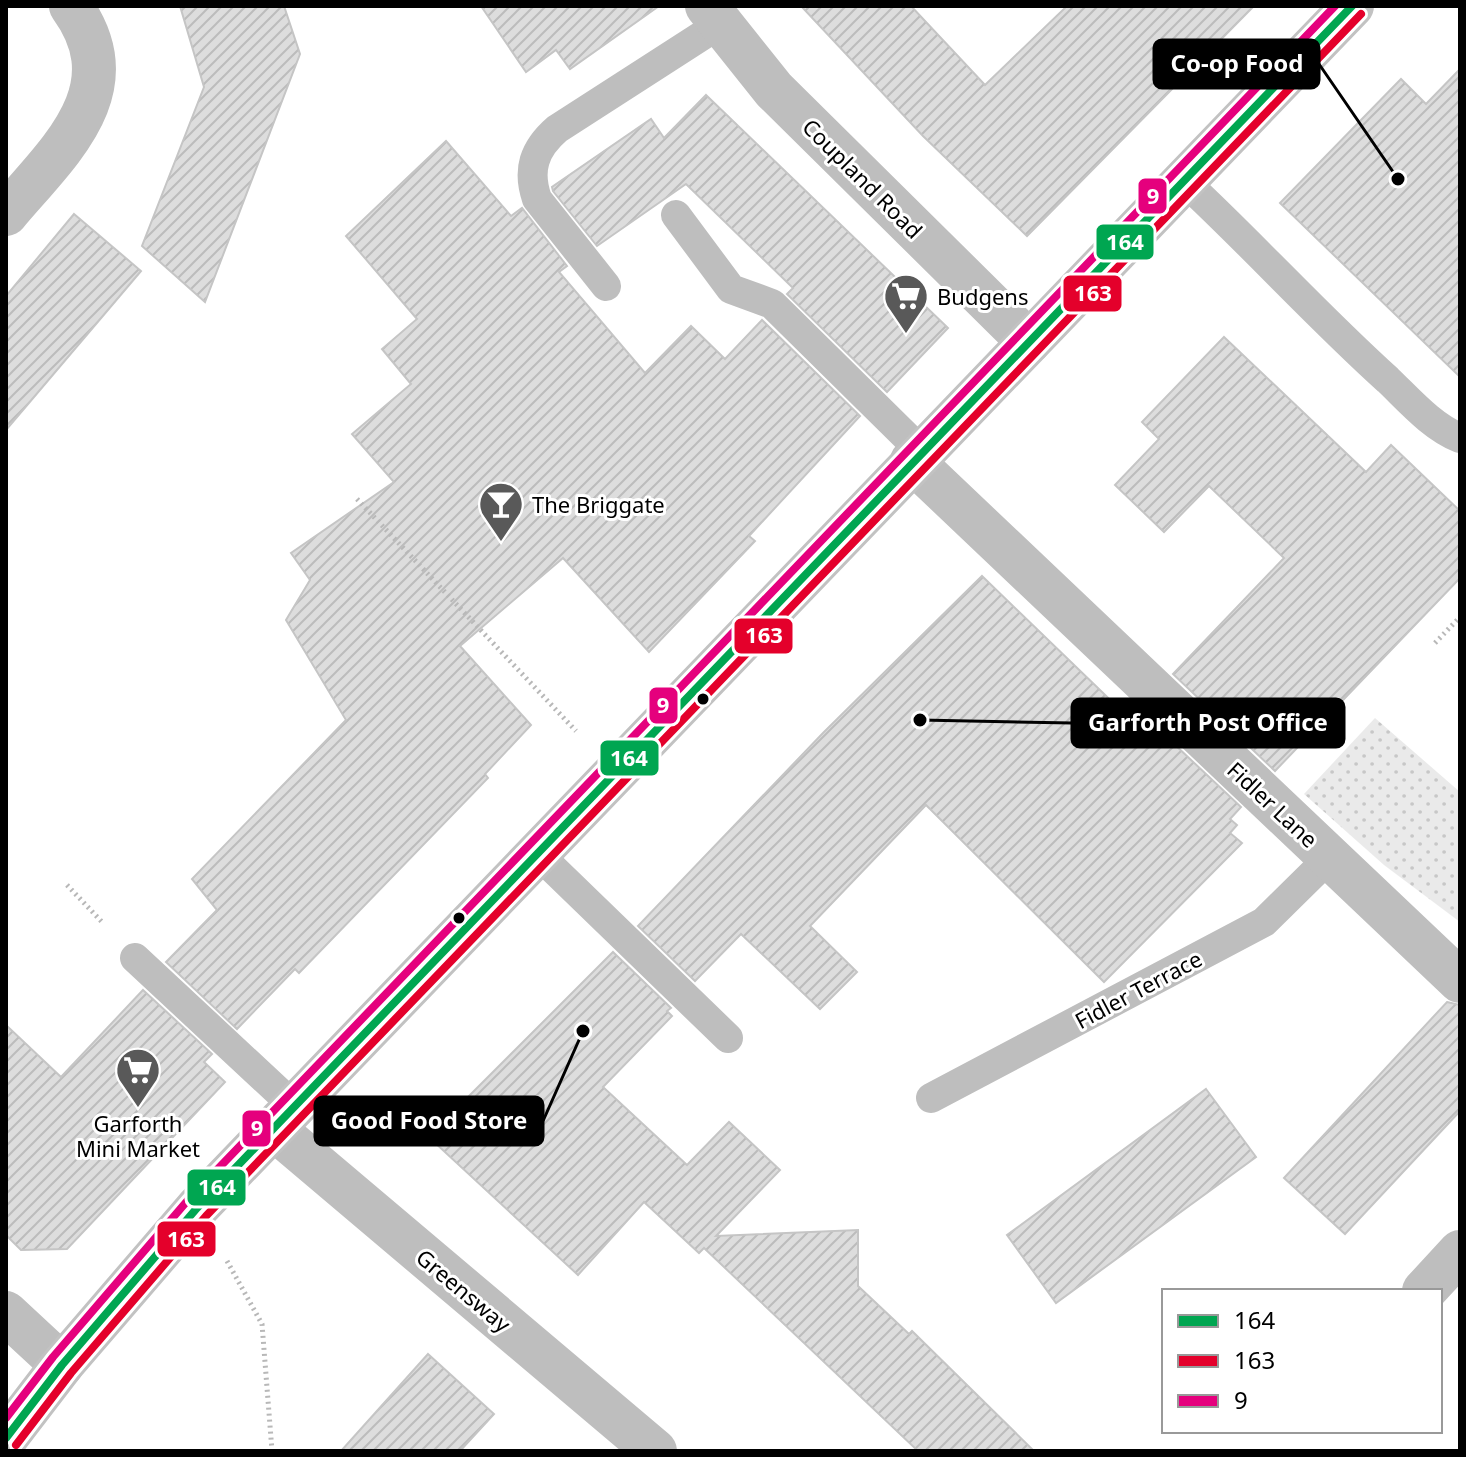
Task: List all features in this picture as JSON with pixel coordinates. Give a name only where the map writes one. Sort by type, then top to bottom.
[{"type":"main road","points":[[6,1438],[62,1365],[197,1208],[1352,6]]},
{"type":"street","points":[[6,214],[73,134],[89,107],[95,76],[91,44],[71,6]]},
{"type":"street","name":"Coupland Road","points":[[714,15],[774,90],[1029,342]]},
{"type":"street","name":"Fidler Lane","points":[[917,456],[1460,981]]},
{"type":"street","name":"Greensway","points":[[284,1118],[655,1451]]},
{"type":"street","points":[[1426,1289],[1460,1252]]},
{"type":"street","points":[[6,1313],[62,1365]]},
{"type":"lane","points":[[606,286],[537,199],[532,184],[536,153],[557,129],[714,15]]},
{"type":"lane","points":[[1184,181],[1246,239],[1321,320],[1432,420],[1460,438]]},
{"type":"lane","points":[[676,215],[731,289],[772,304],[917,456]]},
{"type":"lane","points":[[538,854],[728,1038]]},
{"type":"lane","name":"Fidler Terrace","points":[[931,1098],[1264,922],[1330,857]]},
{"type":"lane","points":[[135,958],[284,1118]]},
{"type":"path","points":[[357,499],[615,772]]},
{"type":"path","points":[[1435,643],[1460,617]]},
{"type":"path","points":[[197,1208],[262,1324],[272,1451]]},
{"type":"shaded area","points":[[1375,718],[1460,792],[1460,922],[1384,865],[1304,794]]},
{"type":"building","points":[[180,6],[284,6],[300,54],[205,302],[142,246],[204,87]]},
{"type":"building","points":[[481,6],[659,6],[570,69],[556,50],[526,72]]},
{"type":"building","points":[[801,6],[911,6],[985,85],[1067,6],[1254,6],[1027,236],[923,136]]},
{"type":"building","points":[[1460,69],[1460,377],[1280,203],[1401,79],[1426,104]]},
{"type":"building","points":[[706,95],[948,328],[887,392],[787,294],[793,288],[686,184],[597,246],[553,191],[552,187],[651,119],[664,138]]},
{"type":"building","points":[[446,141],[511,216],[522,208],[567,266],[559,272],[645,373],[691,326],[725,359],[762,320],[860,416],[749,536],[755,541],[649,652],[563,558],[460,646],[531,725],[485,774],[488,778],[299,973],[295,969],[237,1029],[166,962],[217,910],[192,879],[346,720],[286,620],[310,580],[291,553],[394,482],[352,434],[411,384],[382,349],[417,319],[346,236]]},
{"type":"building","points":[[74,214],[141,271],[6,430],[6,296]]},
{"type":"building","points":[[1224,337],[1366,472],[1391,445],[1460,511],[1460,578],[1275,771],[1173,674],[1284,558],[1209,486],[1164,532],[1115,485],[1159,439],[1142,422]]},
{"type":"building","points":[[982,576],[1130,719],[1138,710],[1241,807],[1230,819],[1237,825],[1230,833],[1242,843],[1104,982],[926,805],[810,926],[857,972],[820,1009],[741,934],[695,981],[638,926],[823,733]]},
{"type":"building","points":[[613,952],[671,1008],[667,1011],[672,1016],[603,1087],[687,1165],[729,1122],[780,1170],[716,1236],[858,1230],[858,1286],[909,1334],[912,1331],[1034,1451],[918,1451],[704,1248],[699,1253],[644,1202],[578,1275],[433,1141],[470,1104],[465,1100]]},
{"type":"building","points":[[143,990],[212,1054],[204,1062],[225,1082],[67,1249],[21,1250],[6,1235],[6,1025],[61,1077]]},
{"type":"building","points":[[1447,1002],[1460,1005],[1460,1111],[1345,1234],[1284,1178]]},
{"type":"building","points":[[1206,1089],[1256,1157],[1056,1303],[1007,1235]]},
{"type":"building","points":[[428,1354],[494,1414],[460,1451],[341,1451]]},
{"type":"transit line","name":"9","points":[[6,1418],[53,1357],[188,1200],[1335,6]]},
{"type":"transit line","name":"164","points":[[6,1438],[62,1365],[197,1208],[1352,6]]},
{"type":"transit line","name":"163","points":[[16,1445],[71,1373],[206,1216],[1361,14]]},
{"type":"place","name":"Co-op Food","points":[[1398,179]]},
{"type":"place","name":"Budgens","points":[[906,335]]},
{"type":"place","name":"The Briggate","points":[[501,543]]},
{"type":"place","name":"Garforth Post Office","points":[[920,720]]},
{"type":"place","name":"Good Food Store","points":[[583,1031]]},
{"type":"place","name":"Garforth Mini Market","points":[[138,1109]]}]
